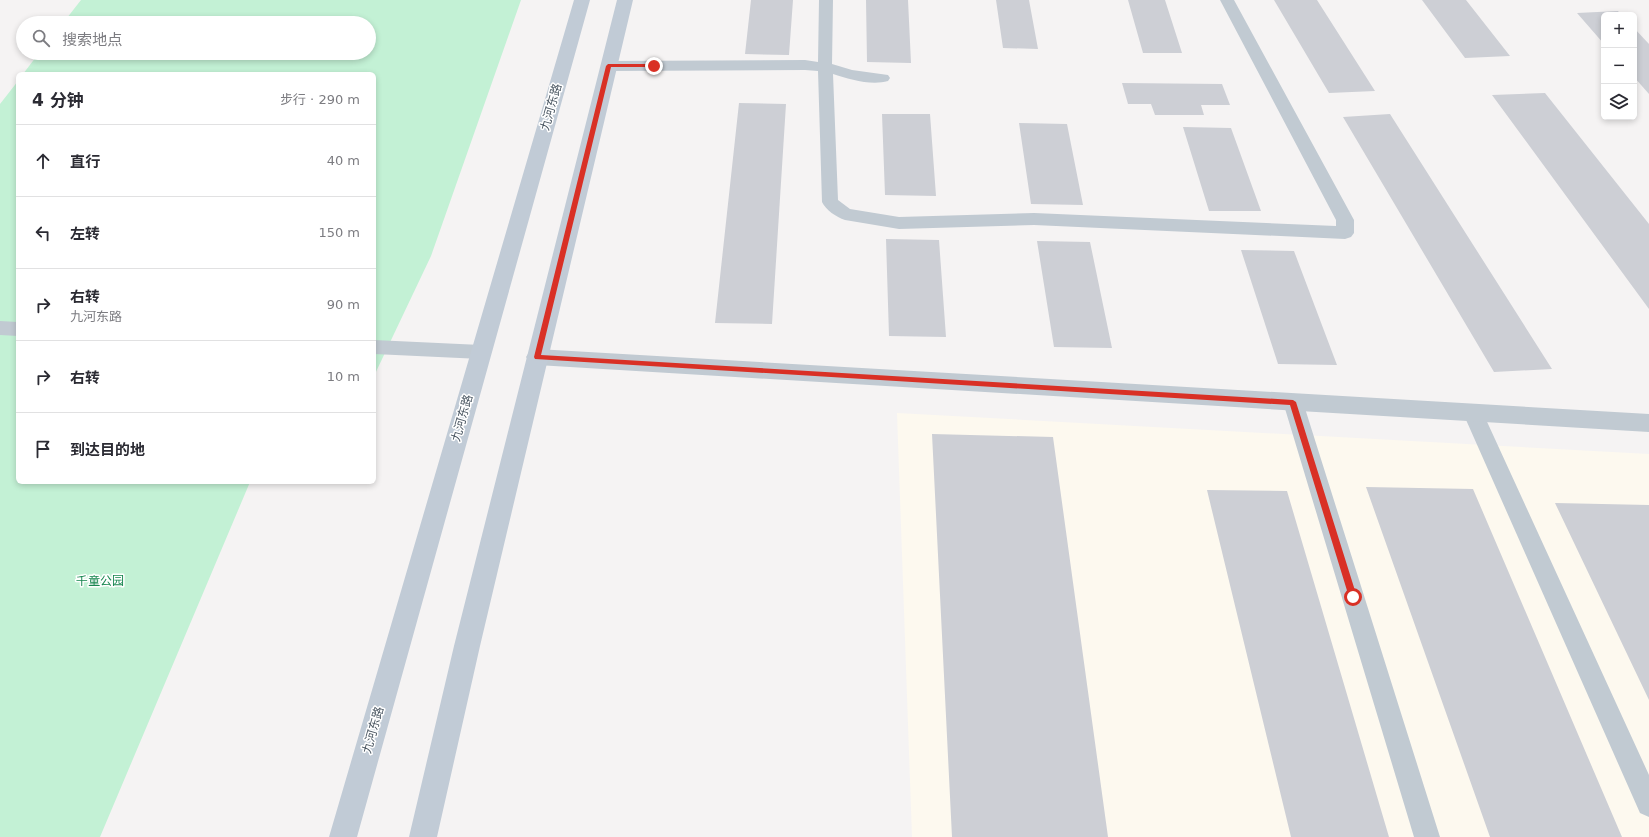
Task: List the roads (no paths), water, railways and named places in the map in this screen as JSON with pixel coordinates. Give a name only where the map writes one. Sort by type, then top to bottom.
[{"type":"main road","name":"九河东路","points":[[343,837],[582,0]]},
{"type":"main road","points":[[423,837],[537,357],[624,0]]},
{"type":"street","points":[[537,357],[1649,423]]},
{"type":"lane","points":[[826,0],[825,67],[830,202],[845,214],[866,219],[899,223],[1034,219],[1345,233],[1346,220],[1227,0]]},
{"type":"lane","points":[[608,66],[804,65],[825,67],[851,75],[883,78]]},
{"type":"lane","points":[[0,328],[16,329]]},
{"type":"lane","points":[[376,346],[481,352]]},
{"type":"lane","points":[[1293,402],[1427,837]]},
{"type":"lane","points":[[1473,413],[1649,804]]},
{"type":"park label","name":"千童公园","points":[[100,581]]}]
